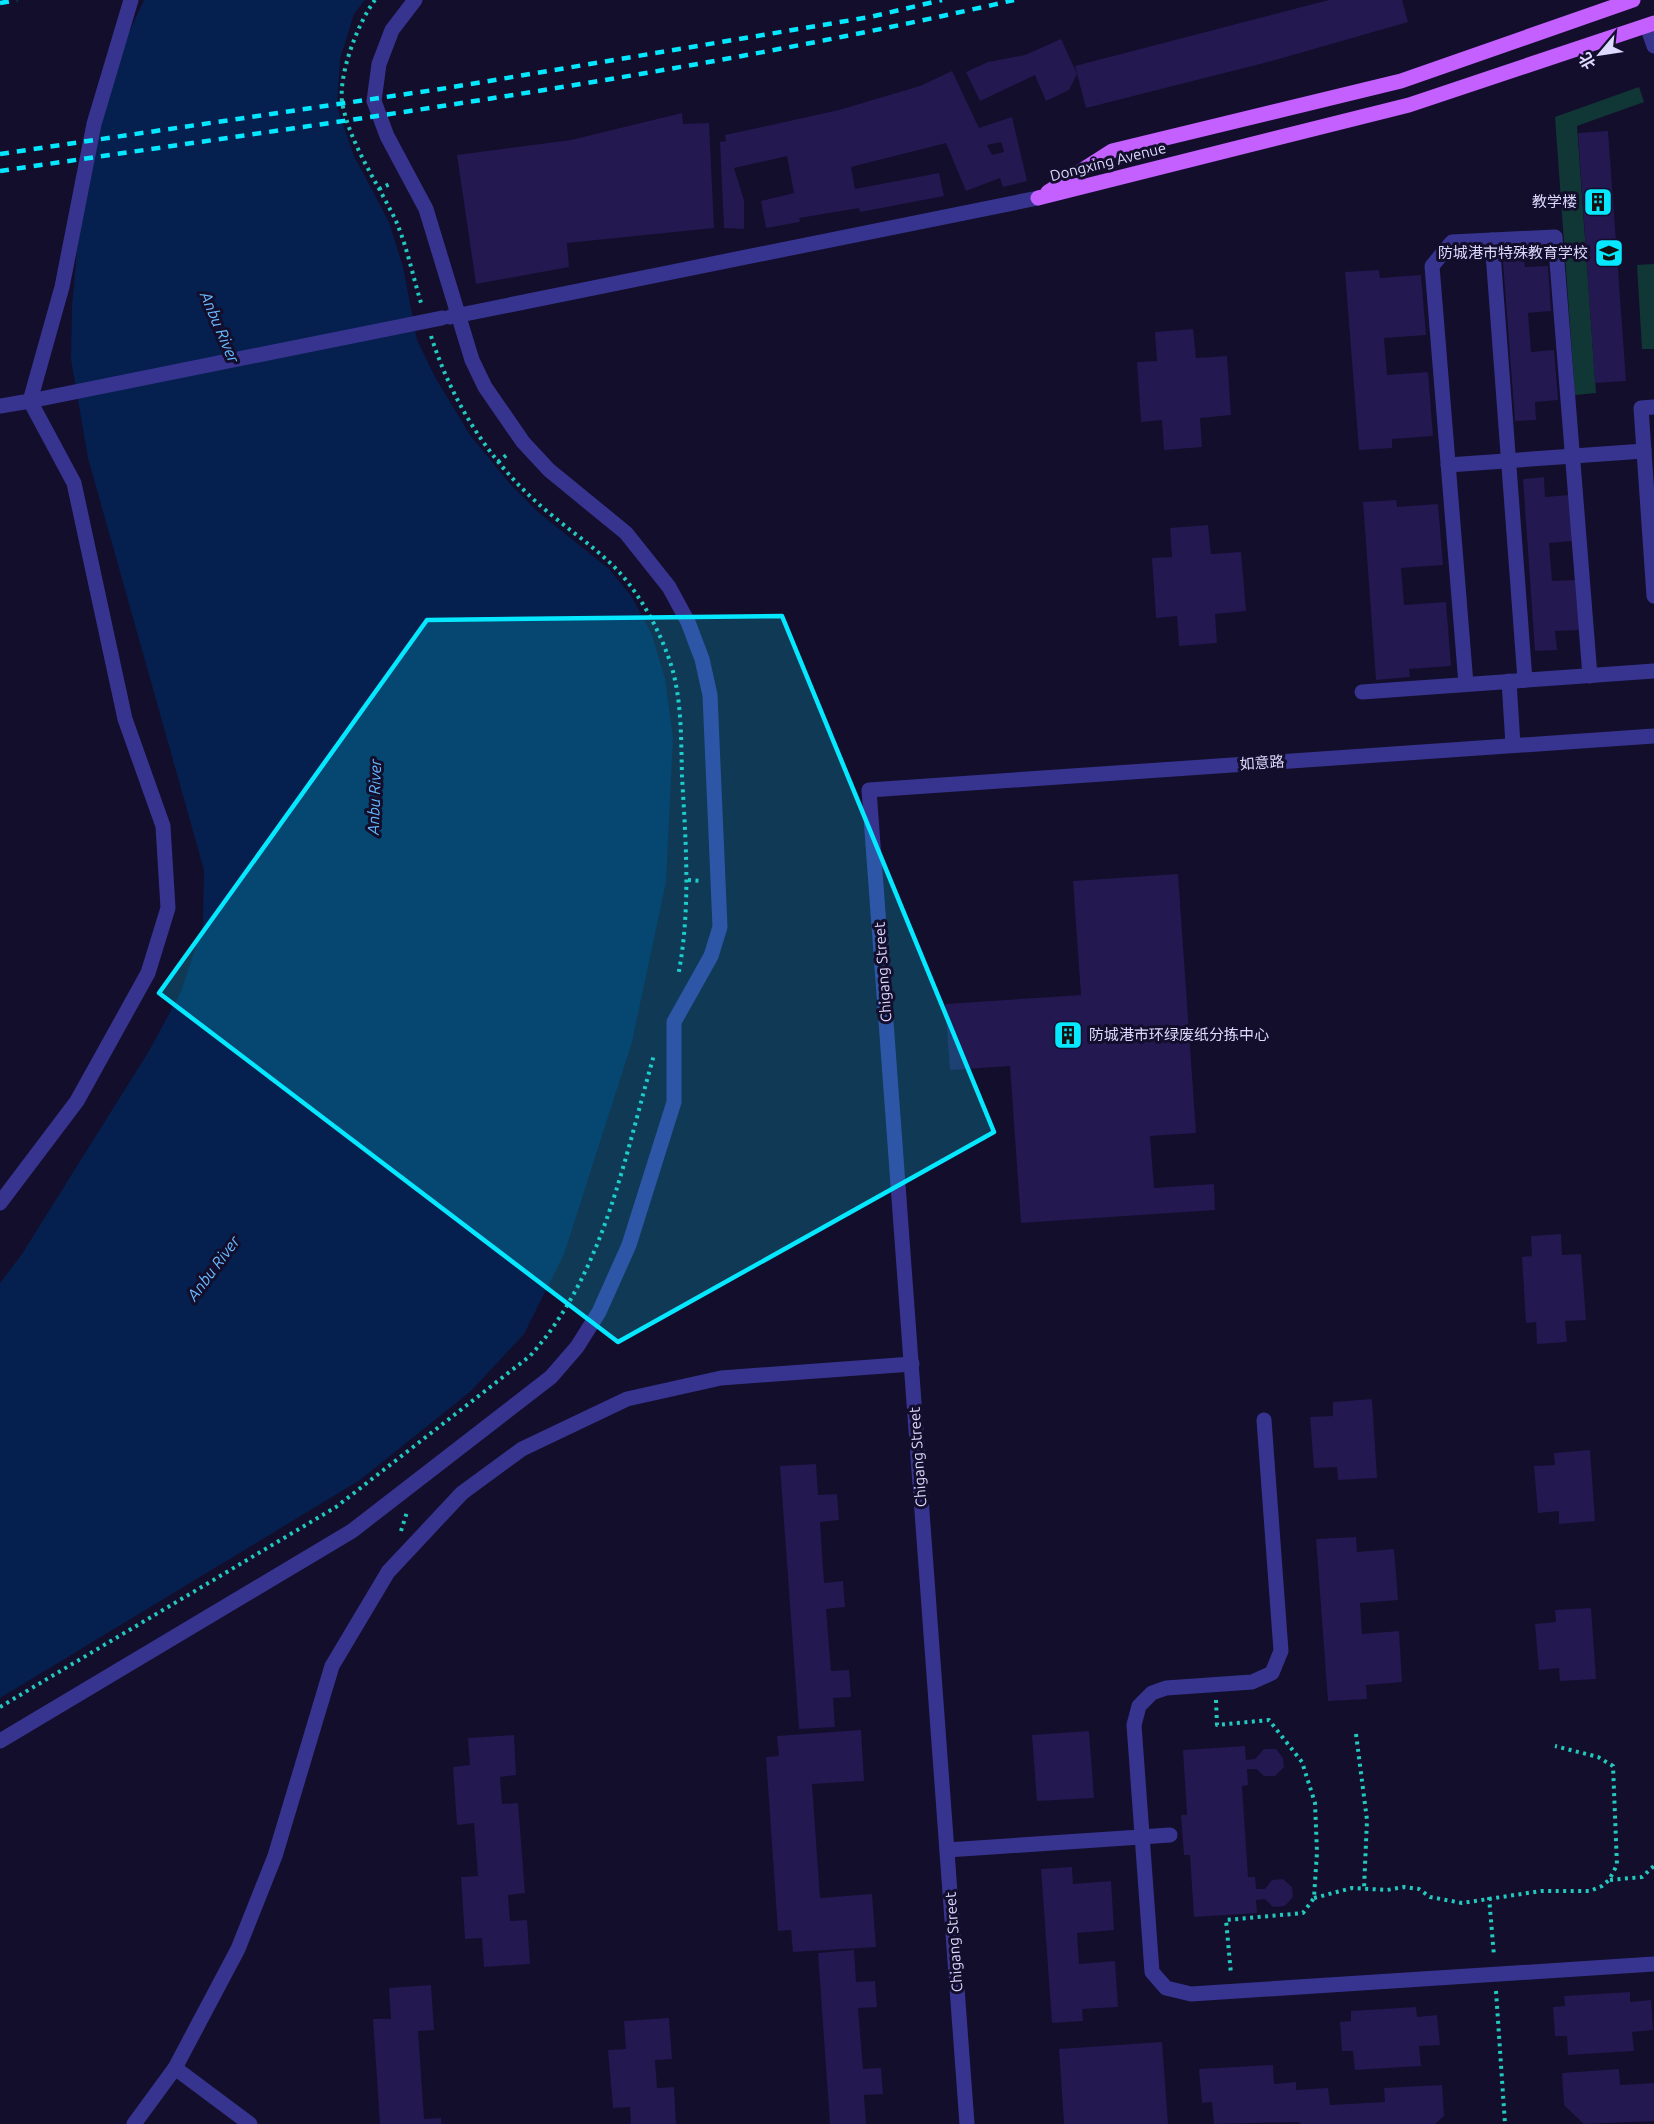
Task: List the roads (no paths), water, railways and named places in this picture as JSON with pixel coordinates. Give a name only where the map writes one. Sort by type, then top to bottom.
[{"type":"main road","name":"Dongxing Avenue","points":[[1038,198],[1112,151],[1401,81],[1633,0]]},
{"type":"main road","name":"Dongxing Avenue","points":[[1038,198],[1409,105],[1650,25]]},
{"type":"street","points":[[0,1203],[77,1101],[148,973],[168,908],[163,826],[125,719],[74,483],[30,401],[62,287],[94,124],[131,0]]},
{"type":"street","points":[[0,1741],[352,1531],[551,1377],[577,1347],[599,1312],[629,1245],[674,1102],[674,1022],[711,956],[720,927],[710,695],[695,640],[669,586],[626,533],[558,478],[523,442],[485,387],[472,360],[426,209],[387,136],[374,101],[378,64],[392,30],[415,0]]},
{"type":"street","points":[[1650,25],[1654,46]]},
{"type":"street","points":[[0,406],[1038,198]]},
{"type":"street","points":[[1466,684],[1432,266],[1452,242],[1556,237],[1590,676]]},
{"type":"street","points":[[1492,240],[1525,680]]},
{"type":"street","points":[[1654,407],[1641,408],[1654,596]]},
{"type":"street","points":[[1448,465],[1644,451]]},
{"type":"street","points":[[1362,692],[1654,671]]},
{"type":"street","points":[[1509,681],[1513,745]]},
{"type":"street","name":"如意路","points":[[869,790],[1654,736]]},
{"type":"street","name":"Chigang Street","points":[[869,790],[967,2124]]},
{"type":"street","points":[[134,2124],[175,2068],[238,1949],[274,1856],[332,1666],[388,1572],[462,1493],[522,1449],[627,1399],[721,1378],[912,1364]]},
{"type":"street","points":[[1264,1420],[1281,1652],[1272,1673],[1252,1682],[1166,1688],[1152,1693],[1139,1706],[1134,1725],[1152,1972],[1166,1988],[1191,1994],[1654,1964]]},
{"type":"street","points":[[947,1850],[1170,1835]]},
{"type":"street","points":[[175,2068],[250,2124]]},
{"type":"water","name":"Anbu River","points":[[144,0],[365,0],[354,14],[340,59],[337,107],[354,156],[389,222],[403,267],[417,340],[435,377],[470,435],[510,484],[538,512],[609,569],[632,597],[652,635],[665,679],[673,738],[666,882],[632,1042],[564,1254],[524,1334],[471,1391],[360,1480],[0,1698],[0,1283],[22,1254],[149,1051],[181,992],[203,925],[204,870],[88,458],[71,359],[72,307],[82,195],[108,78]]},
{"type":"railway","points":[[0,3],[17,0]]},
{"type":"railway","points":[[0,154],[447,88],[870,17],[942,0]]},
{"type":"railway","points":[[0,171],[509,96],[636,75],[762,52],[1014,0]]},
{"type":"place","name":"教学楼","points":[[1598,202]]},
{"type":"place","name":"防城港市特殊教育学校","points":[[1609,253]]},
{"type":"place","name":"防城港市环绿废纸分拣中心","points":[[1068,1035]]}]
